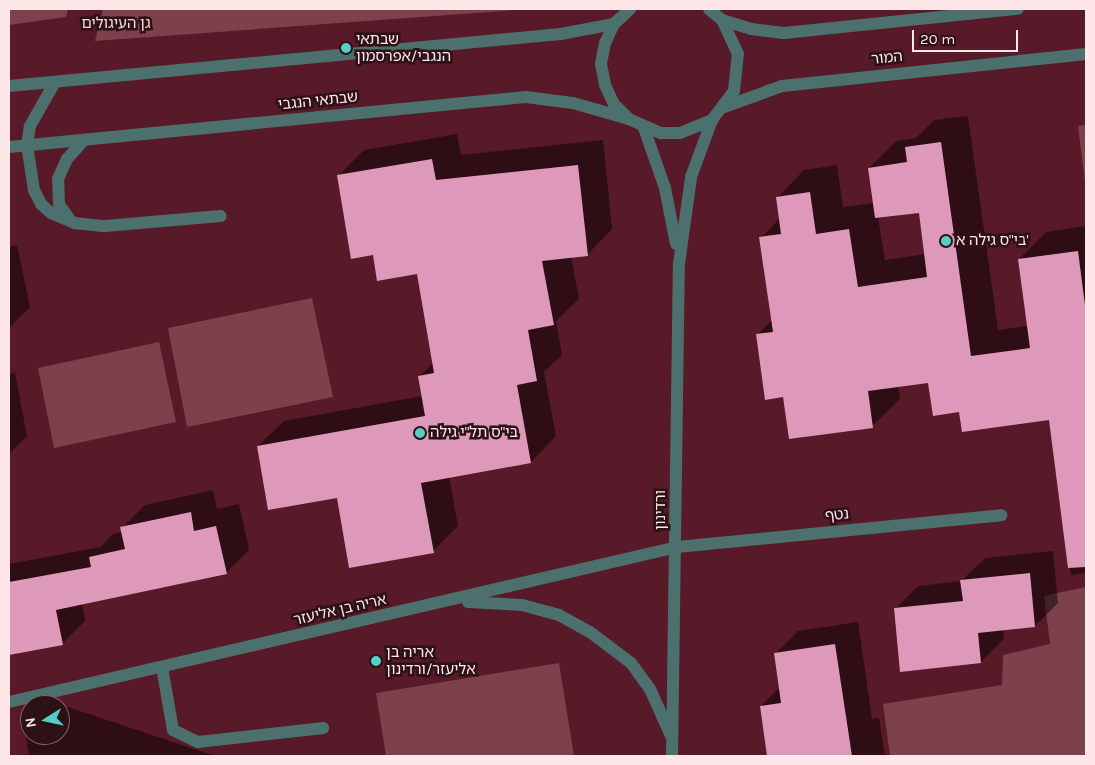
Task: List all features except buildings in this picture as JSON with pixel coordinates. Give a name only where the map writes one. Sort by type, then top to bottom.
[{"type":"street","points":[[630,9],[614,24],[605,43],[602,64],[604,78],[614,104],[629,119],[644,128],[680,133],[712,120],[724,107],[734,91],[738,64],[732,36],[722,20],[709,9]]},
{"type":"street","points":[[722,20],[751,29],[784,33],[1018,9]]},
{"type":"street","points":[[9,86],[561,34],[614,24]]},
{"type":"street","name":"המור","points":[[724,107],[782,86],[1086,54]]},
{"type":"street","points":[[55,82],[30,126],[27,145],[30,174],[41,204],[62,219],[74,223],[105,226],[221,216]]},
{"type":"street","name":"שבתאי הנגבי","points":[[9,147],[526,97],[573,103],[629,119]]},
{"type":"street","name":"ורדינון","points":[[672,756],[677,548],[679,264],[691,177],[712,120]]},
{"type":"street","name":"ורדינון","points":[[644,128],[665,188],[679,264]]},
{"type":"street","points":[[74,223],[59,204],[58,179],[67,159],[84,140]]},
{"type":"street","name":"נטף","points":[[677,548],[1001,515]]},
{"type":"street","name":"אריה בן אליעזר","points":[[9,702],[456,601],[677,548]]},
{"type":"street","points":[[456,601],[522,605],[560,615],[590,632],[631,663],[650,689],[672,740]]},
{"type":"street","points":[[162,667],[173,730],[198,742],[323,728]]},
{"type":"green space","points":[[9,9],[68,9],[66,17],[9,25]]},
{"type":"green space","name":"גן העיגולים","points":[[103,9],[529,9],[95,41]]},
{"type":"green space","points":[[1086,125],[1086,191],[1078,126]]},
{"type":"green space","points":[[312,298],[333,397],[187,427],[168,328]]},
{"type":"green space","points":[[159,342],[176,422],[54,448],[38,368]]},
{"type":"green space","points":[[1086,587],[1086,756],[890,756],[883,704],[1002,685],[1003,655],[1050,644],[1044,596]]},
{"type":"green space","points":[[559,663],[574,756],[386,756],[376,693]]},
{"type":"place","name":"שבתאי הנגבי/אפרסמון","points":[[346,48]]},
{"type":"place","name":"בי\"ס גילה א'","points":[[946,241]]},
{"type":"place","name":"בי\"ס תל\"י גילה","points":[[420,433]]},
{"type":"place","name":"אריה בן אליעזר/ורדינון","points":[[376,661]]}]
